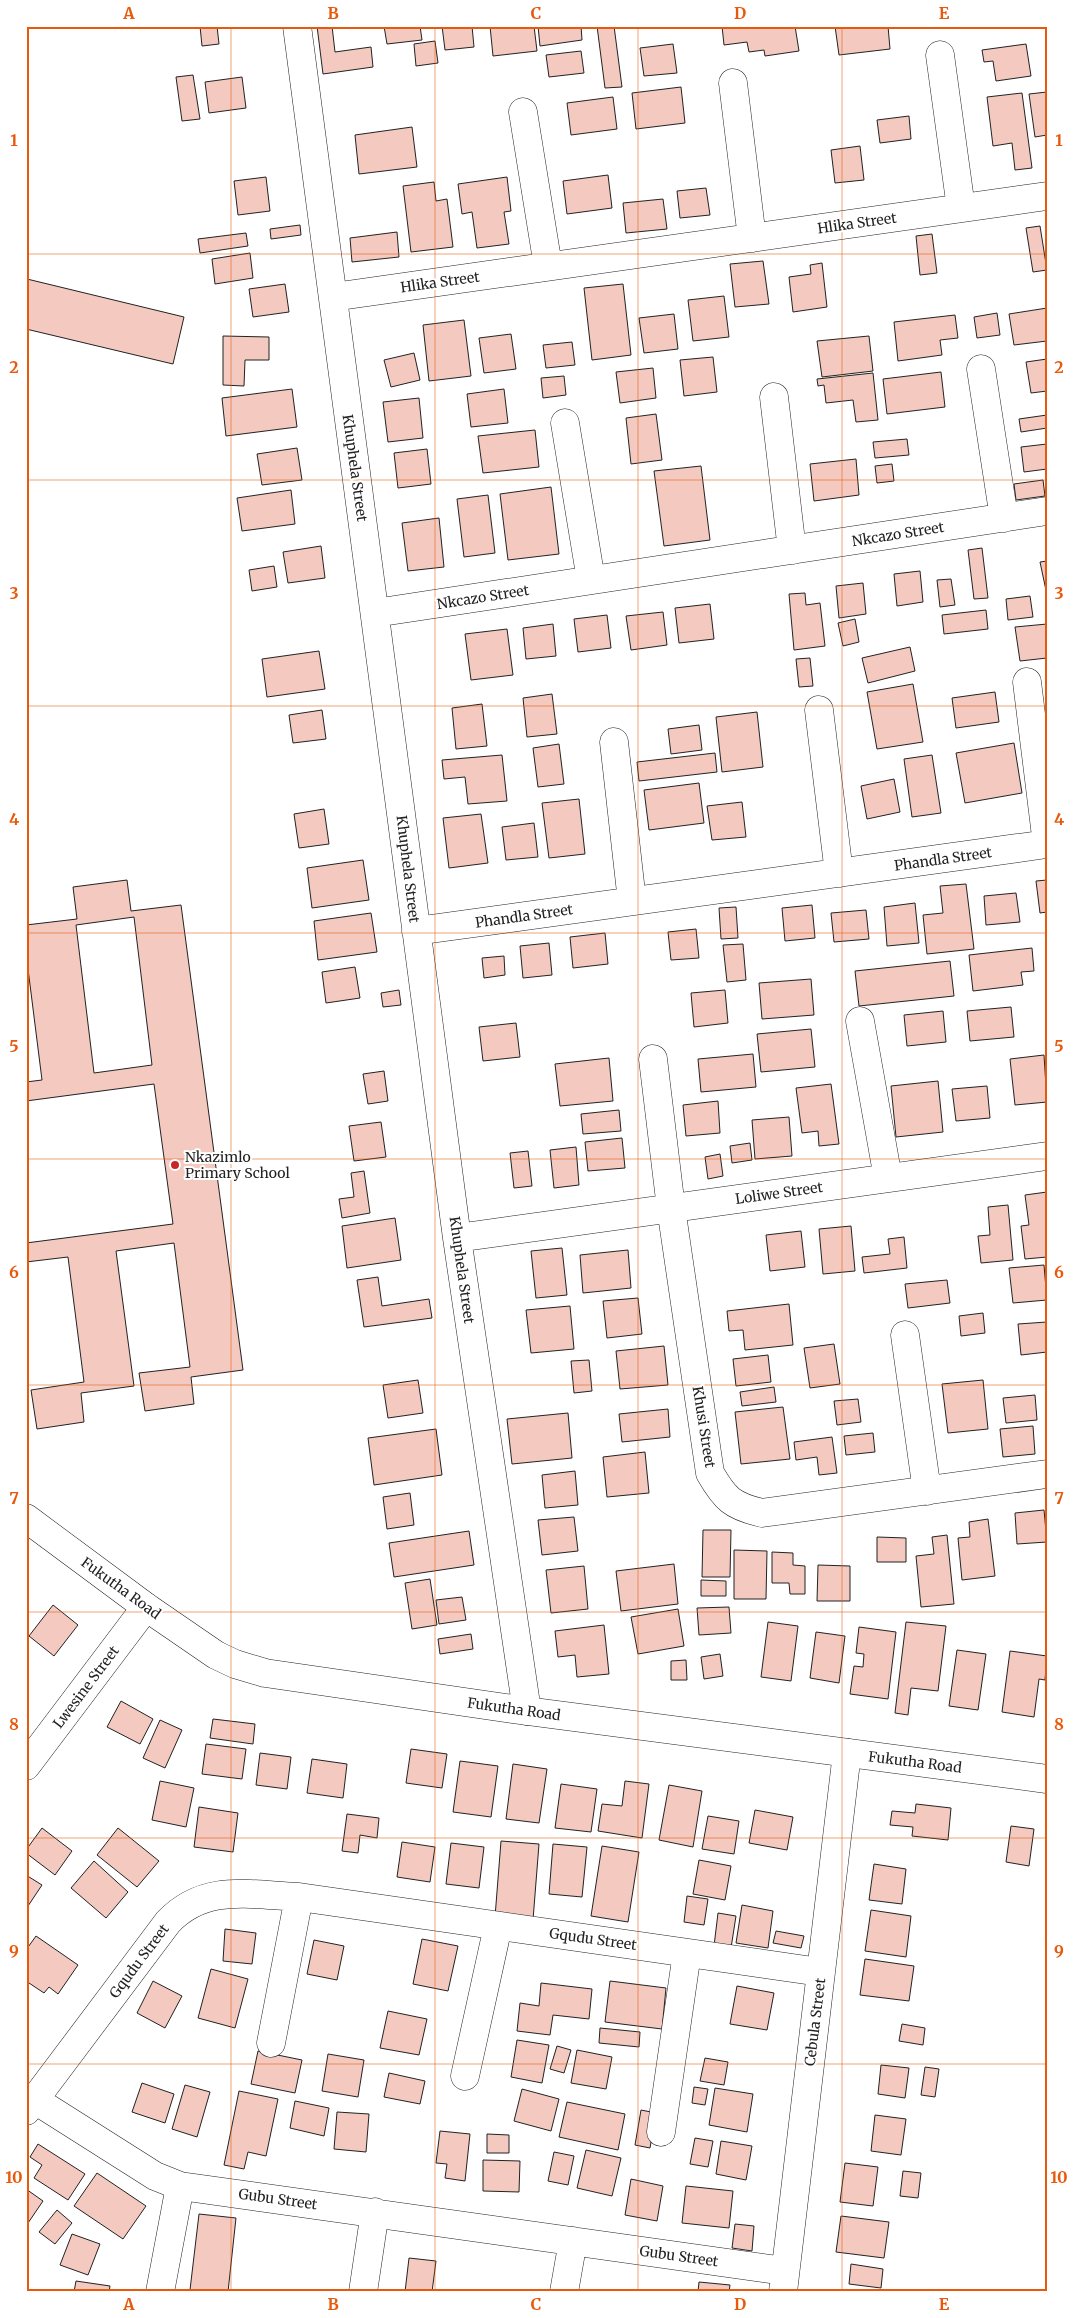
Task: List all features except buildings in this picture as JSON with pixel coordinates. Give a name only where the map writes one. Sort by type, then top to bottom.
[{"type":"street","name":"Khuphela Street","points":[[297,26],[457,1238],[527,1711]]},
{"type":"street","points":[[940,55],[961,208]]},
{"type":"street","points":[[733,83],[752,238]]},
{"type":"street","points":[[523,112],[548,266]]},
{"type":"street","name":"Hlika Street","points":[[332,297],[1047,196]]},
{"type":"street","points":[[981,369],[1004,518]]},
{"type":"street","points":[[774,397],[792,550]]},
{"type":"street","points":[[566,422],[591,580]]},
{"type":"street","name":"Nkcazo Street","points":[[375,613],[1047,512]]},
{"type":"street","name":"Phandla Street","points":[[416,930],[1047,844],[1027,682]]},
{"type":"street","points":[[820,710],[839,873]]},
{"type":"street","points":[[614,742],[632,901]]},
{"type":"street","points":[[860,1021],[888,1178]]},
{"type":"street","points":[[653,1059],[671,1208]]},
{"type":"street","name":"Loliwe Street","points":[[457,1238],[1047,1156]]},
{"type":"street","name":"Khusi Street","points":[[671,1208],[710,1474],[723,1495],[743,1509],[762,1513],[1047,1474]]},
{"type":"street","points":[[906,1335],[927,1491]]},
{"type":"street","name":"Fukutha Road","points":[[26,1518],[146,1607],[216,1655],[235,1664],[265,1673],[527,1711],[1047,1778]]},
{"type":"street","name":"Lwesine Street","points":[[26,1766],[146,1607]]},
{"type":"street","name":"Cebula Street","points":[[784,2281],[847,1753]]},
{"type":"street","name":"Gqudu Street","points":[[31,2105],[176,1913],[197,1900],[222,1893],[298,1897],[820,1972]]},
{"type":"street","points":[[271,2043],[298,1897]]},
{"type":"street","points":[[465,2076],[498,1926]]},
{"type":"street","points":[[661,2132],[688,1953]]},
{"type":"street","name":"Gubu Street","points":[[31,2105],[155,2176],[180,2186],[573,2241],[784,2281]]},
{"type":"street","points":[[160,2292],[180,2186]]},
{"type":"street","points":[[362,2292],[375,2212]]},
{"type":"street","points":[[564,2292],[573,2241]]},
{"type":"place","name":"Nkazimlo Primary School","points":[[175,1165]]}]
